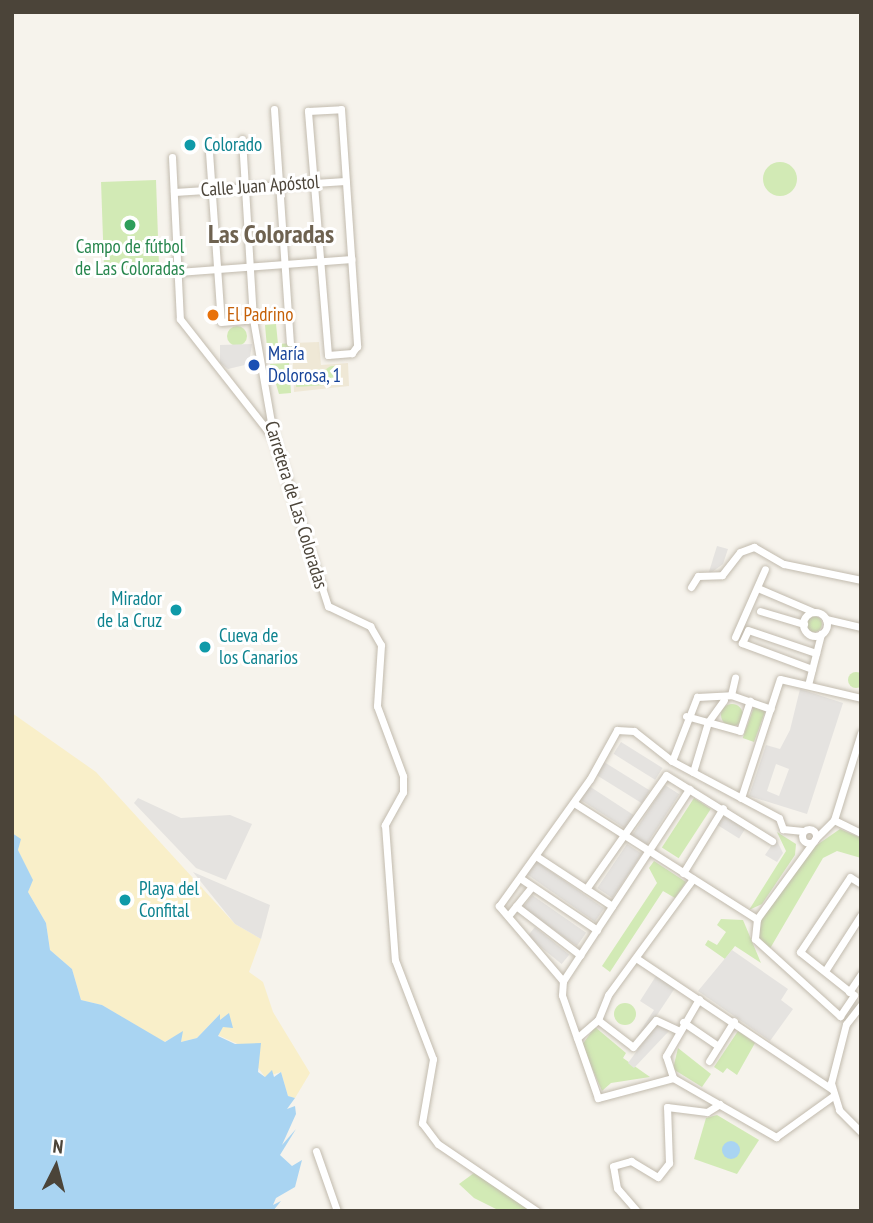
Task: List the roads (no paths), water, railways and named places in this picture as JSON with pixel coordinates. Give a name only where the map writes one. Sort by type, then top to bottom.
[{"type":"street","points":[[274,109],[289,342]]},
{"type":"street","points":[[341,109],[346,181],[357,346],[352,353],[325,353],[308,111],[341,109]]},
{"type":"street","name":"Carretera de Las Coloradas","points":[[242,139],[253,319],[264,408],[328,606],[370,626],[381,645],[377,706],[404,776],[400,799],[385,825],[395,960],[433,1059],[422,1124],[438,1144],[537,1211]]},
{"type":"street","points":[[209,152],[221,322],[253,319]]},
{"type":"street","points":[[172,157],[183,326],[245,397],[274,439]]},
{"type":"street","name":"Calle Juan Apóstol","points":[[174,192],[346,181]]},
{"type":"street","points":[[178,272],[352,259]]},
{"type":"street","points":[[245,397],[264,408]]},
{"type":"street","points":[[691,587],[698,576],[722,575],[740,552],[754,547],[784,565],[861,580]]},
{"type":"street","points":[[735,637],[760,589],[765,569]]},
{"type":"street","points":[[760,589],[826,618],[861,627]]},
{"type":"street","points":[[760,611],[804,624],[809,634],[821,634]]},
{"type":"street","points":[[804,624],[814,612]]},
{"type":"street","points":[[808,685],[826,618]]},
{"type":"street","points":[[812,669],[741,643],[748,630],[816,653]]},
{"type":"street","points":[[693,772],[708,722],[728,698],[735,677]]},
{"type":"street","points":[[741,798],[780,679],[861,698]]},
{"type":"street","points":[[672,761],[686,716],[697,697],[750,701],[771,709]]},
{"type":"street","points":[[686,716],[740,731],[750,701]]},
{"type":"street","points":[[673,1078],[598,1098],[577,1038],[563,981],[499,906],[574,803],[617,730],[634,731],[672,761],[779,818],[783,829],[807,830],[834,821],[861,833]]},
{"type":"street","points":[[861,733],[834,821],[814,840],[757,919],[755,939],[768,957],[840,1016],[853,1001],[849,992],[800,952],[850,877],[861,884]]},
{"type":"street","points":[[586,889],[666,775],[723,808],[772,841]]},
{"type":"street","points":[[563,981],[689,789]]},
{"type":"street","points":[[574,803],[757,919]]},
{"type":"street","points":[[683,873],[723,808]]},
{"type":"street","points":[[807,830],[814,840]]},
{"type":"street","points":[[800,859],[807,830]]},
{"type":"street","points":[[804,841],[814,840]]},
{"type":"street","points":[[536,856],[612,906]]},
{"type":"street","points":[[520,878],[597,930]]},
{"type":"street","points":[[577,1038],[598,1020],[636,958],[693,879]]},
{"type":"street","points":[[508,916],[532,886]]},
{"type":"street","points":[[516,906],[580,956]]},
{"type":"street","points":[[825,971],[861,915]]},
{"type":"street","points":[[636,958],[734,1021],[832,1092],[861,1132]]},
{"type":"street","points":[[849,992],[861,974]]},
{"type":"street","points":[[699,999],[677,1030],[666,1056],[673,1078],[776,1137],[832,1092],[833,1059],[861,1005]]},
{"type":"street","points":[[598,1020],[633,1047],[656,1020],[677,1030]]},
{"type":"street","points":[[709,1061],[734,1021]]},
{"type":"street","points":[[683,1022],[718,1046]]},
{"type":"street","points":[[637,1211],[617,1188],[613,1166],[631,1161],[658,1177],[669,1163],[667,1107],[707,1112],[720,1104]]},
{"type":"street","points":[[316,1151],[337,1211]]},
{"type":"water","points":[[12,833],[21,839],[18,850],[33,880],[28,892],[46,923],[50,950],[72,969],[81,1000],[102,1005],[165,1042],[183,1031],[181,1042],[197,1038],[220,1014],[220,1020],[229,1013],[233,1028],[223,1027],[218,1036],[235,1044],[261,1043],[258,1072],[265,1077],[272,1070],[274,1077],[281,1072],[288,1096],[295,1098],[287,1109],[295,1106],[296,1114],[282,1145],[296,1129],[280,1155],[292,1166],[302,1160],[295,1187],[276,1198],[273,1205],[281,1201],[273,1211],[12,1211]]},
{"type":"water","points":[[731,1141],[737,1144],[740,1150],[737,1156],[731,1159],[725,1156],[722,1150],[725,1144]]},
{"type":"place","name":"Colorado","points":[[190,145]]},
{"type":"place","name":"Campo de fútbol de Las Coloradas","points":[[130,225]]},
{"type":"place","name":"El Padrino","points":[[213,315]]},
{"type":"place","name":"María Dolorosa, 1","points":[[254,365]]},
{"type":"place","name":"Mirador de la Cruz","points":[[176,610]]},
{"type":"place","name":"Cueva de los Canarios","points":[[205,647]]},
{"type":"place","name":"Playa del Confital","points":[[125,900]]},
{"type":"district","name":"Las Coloradas","points":[[271,234]]}]
